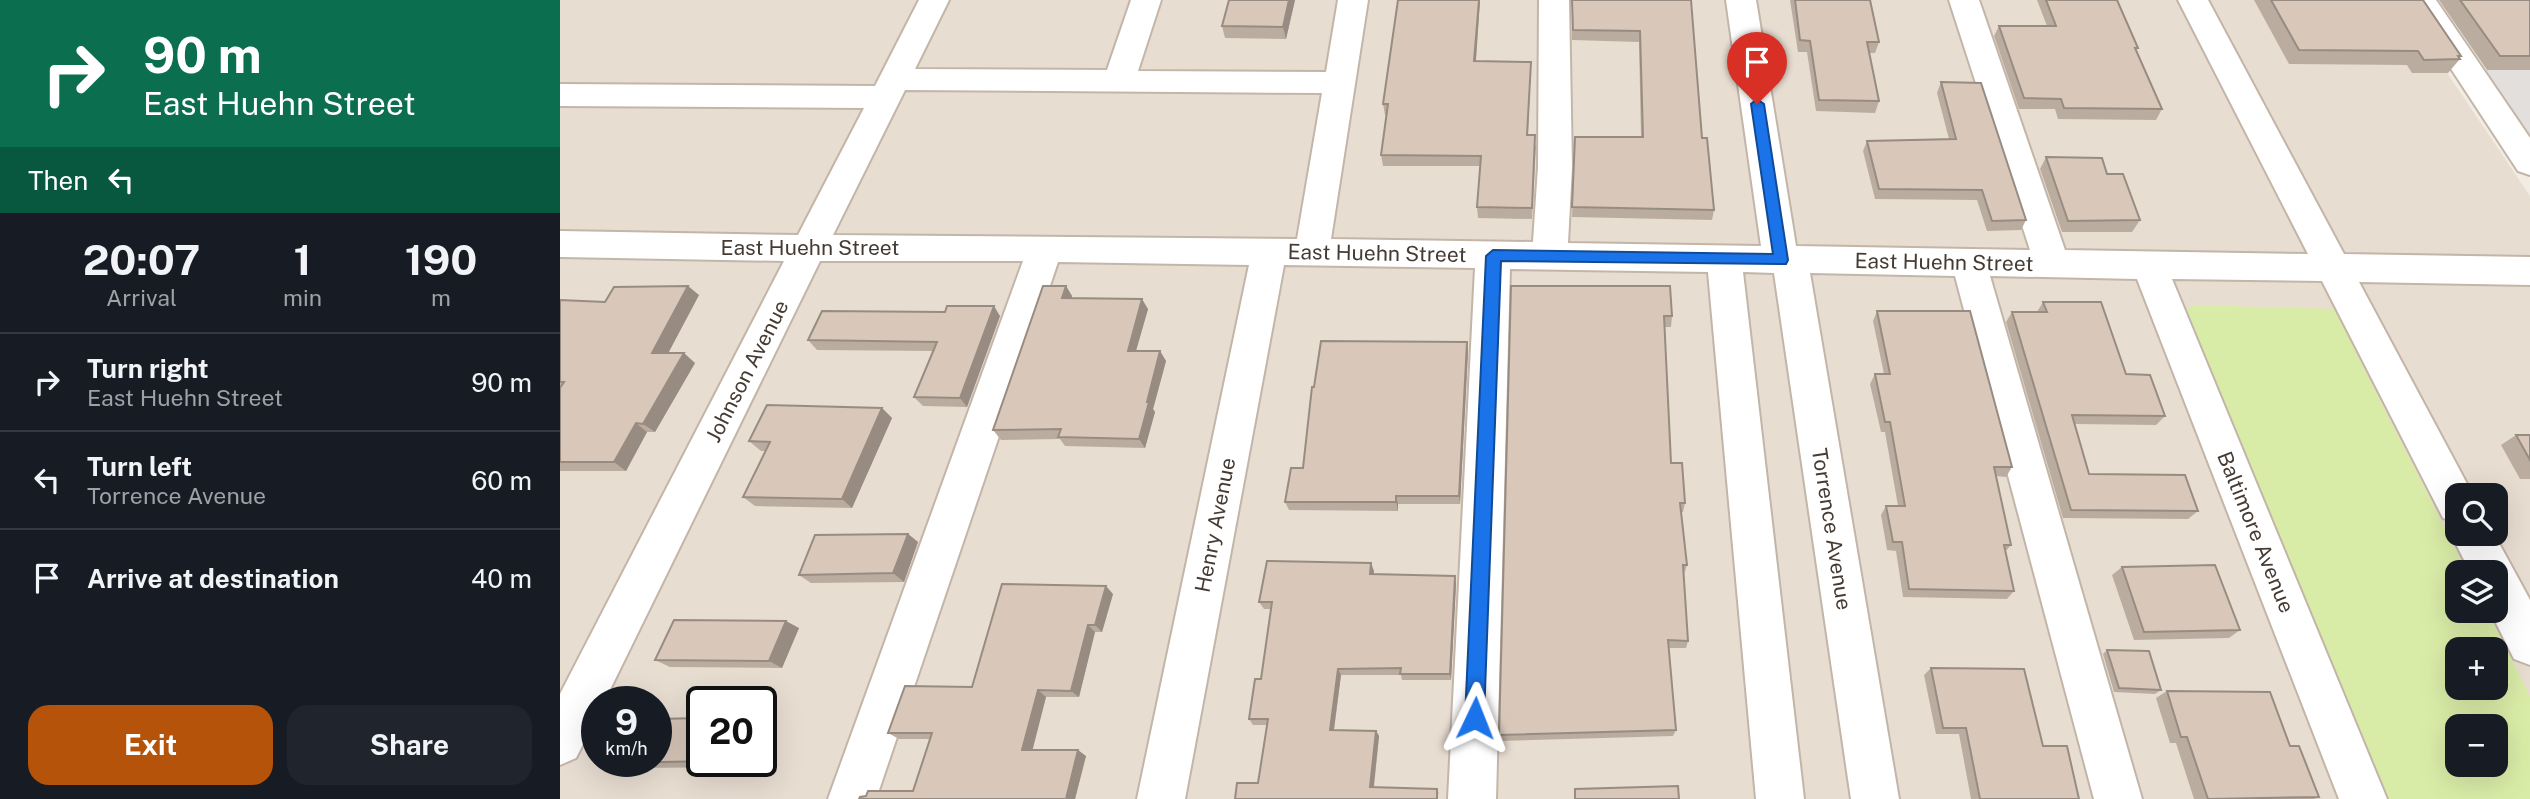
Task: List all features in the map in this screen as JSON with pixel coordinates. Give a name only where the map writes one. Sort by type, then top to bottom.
[{"type":"street","name":"Johnson Avenue","points":[[560,742],[934,0]]},
{"type":"street","points":[[1118,83],[1146,0]]},
{"type":"street","points":[[1312,253],[1353,0]]},
{"type":"street","points":[[1550,256],[1555,167],[1554,0]]},
{"type":"street","name":"Torrence Avenue","points":[[1741,0],[1875,799]]},
{"type":"street","points":[[1964,0],[2052,264]]},
{"type":"street","points":[[2193,0],[2445,483]]},
{"type":"street","points":[[2421,0],[2530,163]]},
{"type":"street","points":[[560,95],[1118,83],[1340,83]]},
{"type":"street","name":"East Huehn Street","points":[[562,247],[1045,248],[2530,271]]},
{"type":"street","points":[[852,799],[1045,248]]},
{"type":"street","name":"Henry Avenue","points":[[1161,799],[1269,252]]},
{"type":"street","points":[[1472,799],[1493,256]]},
{"type":"street","points":[[1724,259],[1780,799]]},
{"type":"street","points":[[1969,263],[2118,799]]},
{"type":"street","name":"Baltimore Avenue","points":[[2149,265],[2363,799]]},
{"type":"street","points":[[2508,601],[2530,644]]},
{"type":"shaded area","points":[[560,0],[2398,0],[2530,196],[2530,799],[560,799]]},
{"type":"shaded area","points":[[2482,70],[2530,70],[2530,139]]},
{"type":"green space","points":[[2197,305],[2334,309],[2445,528],[2445,546],[2454,546],[2461,560],[2445,560],[2445,623],[2493,623],[2500,637],[2445,637],[2445,700],[2508,700],[2508,653],[2530,696],[2530,799],[2386,799],[2186,309]]},
{"type":"building","points":[[1229,0],[1289,0],[1283,27],[1222,26]]},
{"type":"building","points":[[1398,0],[1479,0],[1474,61],[1531,62],[1527,135],[1535,135],[1532,208],[1477,207],[1481,156],[1381,155],[1388,104],[1383,104]]},
{"type":"building","points":[[1572,0],[1691,0],[1702,138],[1707,138],[1714,210],[1572,207],[1575,137],[1643,137],[1640,31],[1573,30]]},
{"type":"building","points":[[1795,0],[1870,0],[1879,42],[1867,42],[1879,101],[1819,100],[1810,41],[1800,40]]},
{"type":"building","points":[[2046,0],[2117,0],[2162,109],[2064,108],[2061,99],[2024,98],[1999,26],[2056,26]]},
{"type":"building","points":[[2271,0],[2423,0],[2461,56],[2458,56],[2460,59],[2424,60],[2418,51],[2299,50]]},
{"type":"building","points":[[2460,0],[2530,0],[2530,56],[2500,56]]},
{"type":"building","points":[[1941,82],[1981,83],[2026,220],[1992,221],[1982,190],[1879,189],[1867,141],[1956,139]]},
{"type":"building","points":[[2046,157],[2102,158],[2107,174],[2123,174],[2140,220],[2068,221]]},
{"type":"building","points":[[688,286],[652,353],[684,353],[643,424],[636,423],[614,462],[560,462],[560,388],[564,382],[560,382],[560,300],[605,302],[614,287]]},
{"type":"building","points":[[1043,286],[1066,286],[1062,298],[1142,299],[1128,351],[1160,351],[1139,439],[1058,437],[1061,429],[993,430]]},
{"type":"building","points":[[1511,286],[1670,286],[1672,316],[1664,316],[1671,463],[1682,463],[1685,503],[1680,503],[1687,565],[1683,565],[1688,641],[1668,640],[1676,730],[1499,735]]},
{"type":"building","points":[[2043,302],[2101,302],[2126,374],[2150,375],[2165,416],[2072,415],[2089,474],[2185,475],[2198,511],[2071,510],[2012,312],[2047,312]]},
{"type":"building","points":[[947,306],[994,306],[960,398],[914,397],[937,342],[808,340],[822,311],[945,312]]},
{"type":"building","points":[[1877,311],[1970,311],[2012,467],[1994,467],[2011,545],[2004,545],[2014,591],[1909,589],[1902,542],[1893,542],[1886,506],[1905,506],[1890,422],[1885,422],[1875,374],[1890,374]]},
{"type":"building","points":[[1321,341],[1467,342],[1459,496],[1396,496],[1396,502],[1285,502],[1291,468],[1303,468],[1312,387]]},
{"type":"building","points":[[767,405],[882,408],[842,499],[743,497],[770,442],[749,441]]},
{"type":"building","points":[[2516,435],[2530,435],[2530,460]]},
{"type":"building","points":[[908,534],[893,573],[799,575],[815,535]]},
{"type":"building","points":[[1267,561],[1371,563],[1370,574],[1455,576],[1450,674],[1400,674],[1401,668],[1338,669],[1330,730],[1376,731],[1370,787],[1437,789],[1437,799],[1235,799],[1237,783],[1258,783],[1268,719],[1249,719],[1255,679],[1261,679],[1272,602],[1259,602]]},
{"type":"building","points":[[2215,565],[2240,630],[2144,632],[2122,567]]},
{"type":"building","points":[[1002,584],[1106,586],[1095,625],[1088,625],[1071,691],[1038,690],[1022,750],[1078,750],[1066,799],[859,799],[866,796],[868,791],[913,791],[932,733],[888,733],[905,686],[972,687]]},
{"type":"building","points":[[674,620],[786,621],[769,661],[655,660]]},
{"type":"building","points":[[2107,650],[2149,651],[2161,690],[2119,688]]},
{"type":"building","points":[[1931,668],[2024,669],[2043,746],[2067,746],[2079,799],[1980,799],[1966,728],[1943,728]]},
{"type":"building","points":[[2167,691],[2270,692],[2290,746],[2299,746],[2319,797],[2208,799],[2187,737],[2181,737]]},
{"type":"building","points":[[686,718],[686,762],[672,762],[672,719]]},
{"type":"building","points":[[1678,786],[1679,799],[1575,799],[1575,789]]},
{"type":"route","points":[[1475,718],[1493,256],[1781,260],[1757,104]]}]
